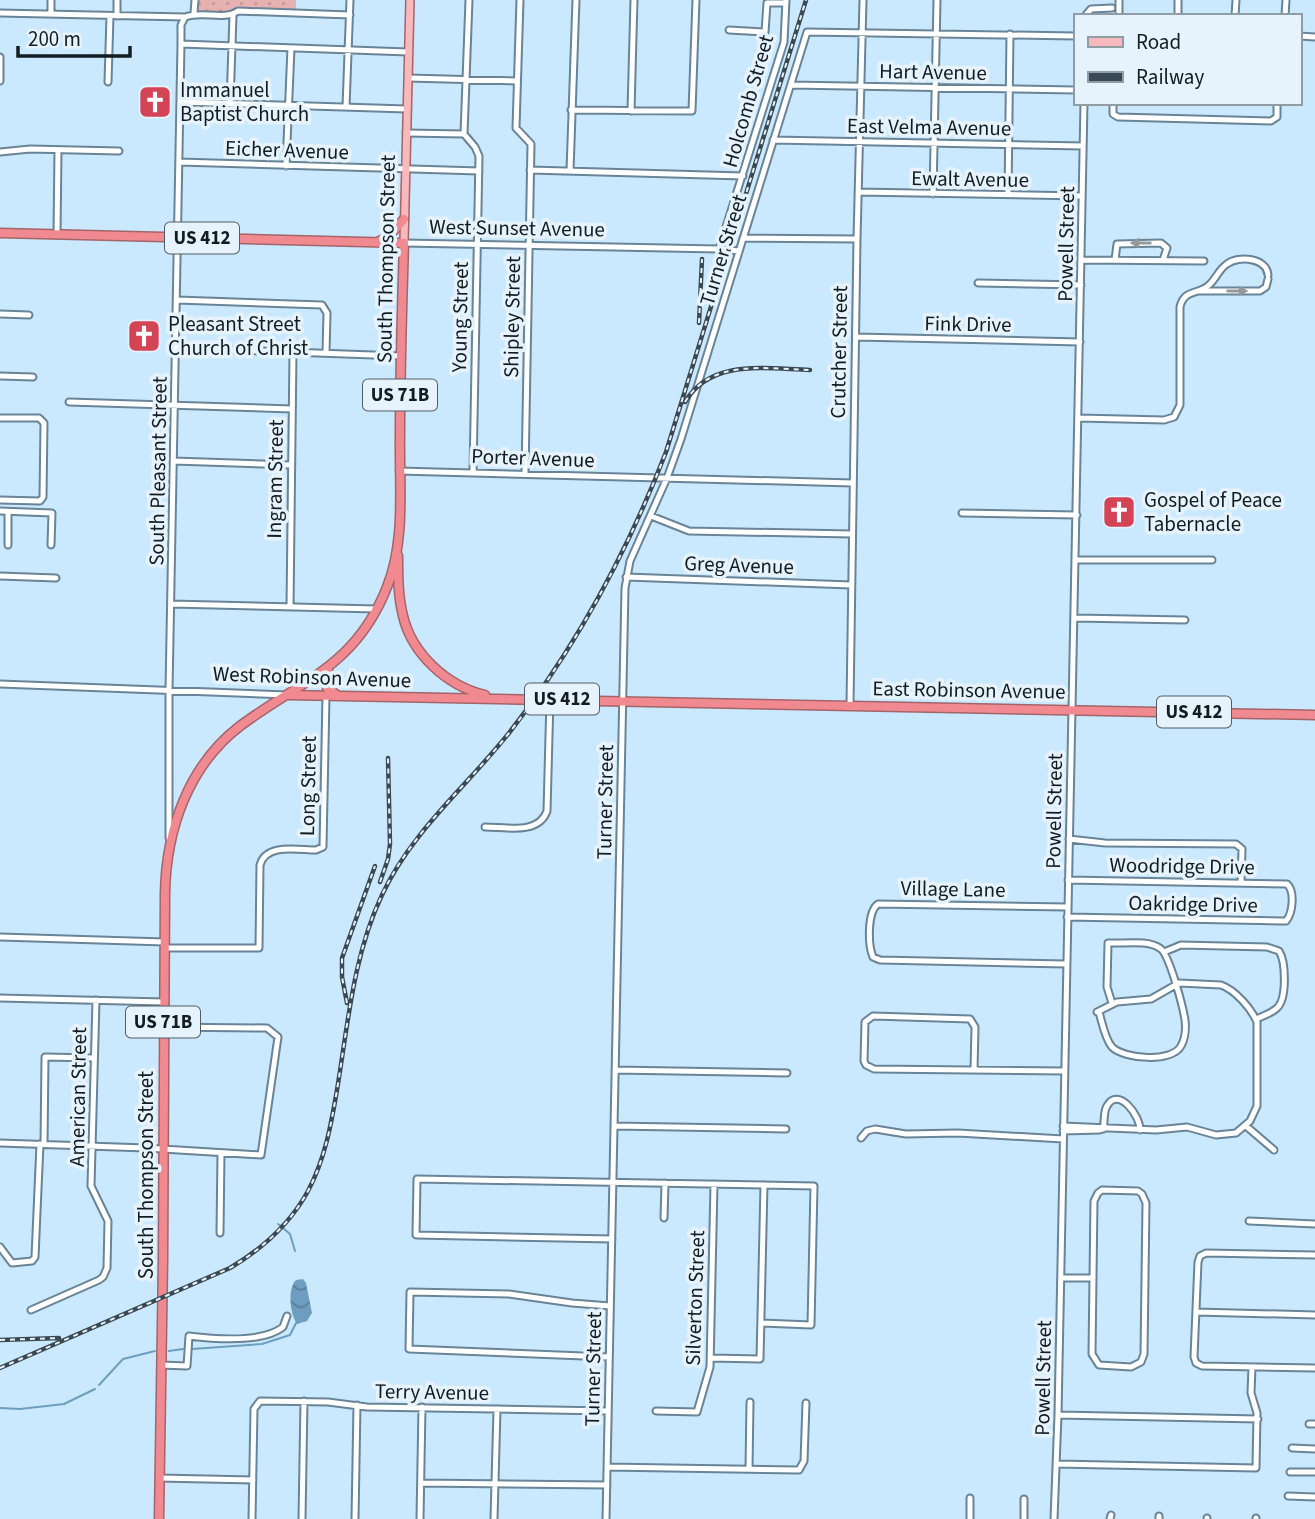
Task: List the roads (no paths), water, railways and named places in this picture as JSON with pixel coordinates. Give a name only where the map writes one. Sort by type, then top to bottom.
[{"type":"highway","points":[[376,243],[390,235],[404,219]]},
{"type":"highway","name":"West Sunset Avenue","points":[[0,233],[404,243]]},
{"type":"highway","name":"South Thompson Street","points":[[159,1519],[163,1027],[166,866],[169,843],[184,798],[205,762],[220,744],[240,726],[343,656],[355,642],[388,586],[397,546],[404,243]]},
{"type":"highway","name":"US 412","points":[[397,546],[399,593],[405,624],[416,646],[432,665],[455,683],[467,690],[501,699]]},
{"type":"highway","points":[[388,586],[399,593]]},
{"type":"highway","points":[[328,668],[327,688],[334,694],[343,696]]},
{"type":"highway","points":[[454,698],[455,683]]},
{"type":"highway","name":"West Robinson Avenue","points":[[288,695],[623,700]]},
{"type":"highway","name":"East Robinson Avenue","points":[[623,700],[1315,715]]},
{"type":"main road","name":"South Thompson Street","points":[[404,243],[410,0]]},
{"type":"street","points":[[51,0],[51,14]]},
{"type":"street","points":[[108,82],[113,16],[117,0]]},
{"type":"street","points":[[194,13],[195,0]]},
{"type":"street","points":[[346,107],[350,0]]},
{"type":"street","name":"Young Street","points":[[469,0],[464,134],[478,151],[479,171],[474,472]]},
{"type":"street","name":"Shipley Street","points":[[520,0],[516,128],[531,144],[525,474]]},
{"type":"street","points":[[570,171],[576,0]]},
{"type":"street","points":[[631,111],[634,0]]},
{"type":"street","points":[[571,110],[692,111],[696,0]]},
{"type":"street","name":"Crutcher Street","points":[[849,704],[856,239],[863,0]]},
{"type":"street","points":[[933,194],[937,0]]},
{"type":"street","points":[[1112,9],[1118,0]]},
{"type":"street","points":[[729,30],[765,32],[767,3],[786,1]]},
{"type":"street","name":"Holcomb Street","points":[[719,249],[784,42],[786,1]]},
{"type":"street","points":[[1087,14],[1091,9],[1112,9],[1118,14]]},
{"type":"street","points":[[0,13],[185,17],[194,13],[233,15],[238,11],[350,15]]},
{"type":"street","points":[[230,104],[233,15]]},
{"type":"street","name":"South Pleasant Street","points":[[169,843],[169,690],[181,25],[185,17]]},
{"type":"street","name":"Turner Street","points":[[606,1519],[626,577],[630,561],[667,478],[807,32],[862,32]]},
{"type":"street","points":[[862,32],[1074,35]]},
{"type":"street","points":[[1008,195],[1010,34]]},
{"type":"street","points":[[181,44],[408,52]]},
{"type":"street","points":[[286,166],[291,48]]},
{"type":"street","points":[[0,57],[0,80]]},
{"type":"street","points":[[408,78],[517,81]]},
{"type":"street","name":"Hart Avenue","points":[[791,85],[1074,90]]},
{"type":"street","points":[[180,102],[407,109]]},
{"type":"street","name":"Powell Street","points":[[1054,1519],[1084,105]]},
{"type":"street","points":[[1113,105],[1113,114],[1118,117],[1270,121],[1277,117],[1277,105]]},
{"type":"street","points":[[406,133],[464,134]]},
{"type":"street","name":"East Velma Avenue","points":[[773,140],[1083,146]]},
{"type":"street","points":[[0,152],[30,149],[119,151]]},
{"type":"street","points":[[57,234],[58,150]]},
{"type":"street","name":"Eicher Avenue","points":[[179,162],[479,171]]},
{"type":"street","points":[[530,170],[743,176]]},
{"type":"street","name":"Ewalt Avenue","points":[[858,192],[1083,196]]},
{"type":"street","points":[[744,238],[856,239]]},
{"type":"street","name":"West Sunset Avenue","points":[[404,243],[739,251]]},
{"type":"street","points":[[1115,260],[1117,244],[1140,243],[1164,245],[1167,248],[1163,260]]},
{"type":"street","points":[[1082,260],[1204,261]]},
{"type":"street","points":[[1079,418],[1164,420],[1176,414],[1181,402],[1181,304],[1187,295],[1209,285],[1227,264],[1234,261],[1261,262],[1267,268],[1266,287],[1260,291],[1199,291]]},
{"type":"street","points":[[978,283],[1081,285]]},
{"type":"street","points":[[177,300],[325,306],[326,353]]},
{"type":"street","points":[[0,314],[29,315]]},
{"type":"street","name":"Fink Drive","points":[[856,337],[1080,342]]},
{"type":"street","points":[[175,348],[401,356]]},
{"type":"street","name":"Ingram Street","points":[[290,607],[293,352]]},
{"type":"street","points":[[0,376],[33,377]]},
{"type":"street","points":[[69,402],[292,410]]},
{"type":"street","points":[[0,418],[39,418],[44,423],[43,497],[40,501],[0,500]]},
{"type":"street","points":[[174,461],[291,465]]},
{"type":"street","name":"Porter Avenue","points":[[399,471],[853,483]]},
{"type":"street","points":[[0,512],[52,513],[51,545]]},
{"type":"street","points":[[8,512],[8,545]]},
{"type":"street","points":[[962,513],[1077,515]]},
{"type":"street","points":[[651,516],[673,527],[689,531],[852,534]]},
{"type":"street","points":[[1076,560],[1212,561]]},
{"type":"street","points":[[0,576],[56,578]]},
{"type":"street","name":"Greg Avenue","points":[[626,577],[851,585]]},
{"type":"street","points":[[171,604],[376,609]]},
{"type":"street","points":[[1075,618],[1185,620]]},
{"type":"street","name":"West Robinson Avenue","points":[[0,684],[288,695]]},
{"type":"street","name":"Long Street","points":[[165,945],[260,948],[262,858],[270,851],[316,850],[323,846],[326,696]]},
{"type":"street","points":[[485,827],[532,827],[544,819],[547,811],[550,699]]},
{"type":"street","points":[[1069,839],[1105,843],[1236,844],[1242,849],[1241,883]]},
{"type":"street","name":"Woodridge Drive","points":[[1068,880],[1287,884],[1292,890]]},
{"type":"street","name":"Oakridge Drive","points":[[1067,917],[1286,921],[1291,915],[1292,890]]},
{"type":"street","name":"Village Lane","points":[[1066,964],[876,960],[871,954],[871,925],[873,908],[882,904],[1067,907]]},
{"type":"street","points":[[0,937],[165,945]]},
{"type":"street","points":[[1063,1129],[1187,1127],[1222,1136],[1236,1133],[1246,1126],[1256,1106],[1256,1019],[1252,1011],[1225,986],[1175,984],[1151,999],[1112,1003],[1098,1012],[1110,1044],[1119,1052],[1152,1057],[1172,1056],[1181,1046],[1186,1024],[1175,984],[1164,952],[1151,944],[1108,943],[1107,990],[1112,1003]]},
{"type":"street","points":[[1164,952],[1181,945],[1267,947],[1279,951],[1284,962],[1283,998],[1275,1010],[1256,1019]]},
{"type":"street","points":[[0,998],[164,1002]]},
{"type":"street","name":"American Street","points":[[31,1310],[99,1280],[106,1273],[108,1221],[91,1185],[96,1000]]},
{"type":"street","points":[[974,1070],[975,1027],[973,1021],[967,1018],[873,1016],[867,1019],[864,1025],[866,1065],[874,1069],[1064,1071]]},
{"type":"street","points":[[0,1143],[93,1145],[261,1155],[278,1037],[267,1028],[163,1027]]},
{"type":"street","points":[[0,1247],[12,1264],[34,1260],[45,1057],[94,1058]]},
{"type":"street","points":[[615,1070],[786,1073]]},
{"type":"street","points":[[1103,1129],[1107,1107],[1111,1101],[1119,1100],[1136,1114],[1140,1129]]},
{"type":"street","points":[[614,1126],[786,1129]]},
{"type":"street","points":[[1246,1126],[1274,1150]]},
{"type":"street","points":[[861,1138],[867,1131],[875,1129],[906,1133],[1063,1139]]},
{"type":"street","points":[[220,1233],[221,1153]]},
{"type":"street","points":[[612,1239],[416,1235],[417,1179],[814,1186],[811,1325],[761,1323]]},
{"type":"street","points":[[664,1217],[665,1183]]},
{"type":"street","name":"Silverton Street","points":[[656,1411],[697,1412],[709,1376],[714,1184]]},
{"type":"street","points":[[711,1358],[760,1359],[764,1185]]},
{"type":"street","points":[[1107,1190],[1133,1190],[1142,1194],[1146,1202],[1144,1354],[1141,1362],[1131,1367],[1104,1366],[1096,1362],[1093,1354],[1093,1278],[1094,1201],[1098,1193],[1107,1190]]},
{"type":"street","points":[[1249,1220],[1315,1224]]},
{"type":"street","points":[[1315,1255],[1200,1255],[1194,1357],[1196,1363],[1202,1366],[1315,1368]]},
{"type":"street","points":[[1061,1278],[1093,1278]]},
{"type":"street","points":[[609,1357],[409,1349],[411,1292],[509,1294],[610,1306]]},
{"type":"street","points":[[1196,1312],[1315,1315]]},
{"type":"street","points":[[162,1365],[187,1366],[189,1336],[245,1338],[269,1334],[284,1327],[287,1316]]},
{"type":"street","points":[[1057,1464],[1256,1468],[1258,1419],[1251,1393],[1252,1367]]},
{"type":"street","name":"Terry Avenue","points":[[253,1480],[254,1409],[264,1401],[608,1411]]},
{"type":"street","points":[[302,1519],[304,1401]]},
{"type":"street","points":[[749,1469],[750,1402]]},
{"type":"street","points":[[607,1466],[802,1468],[806,1403]]},
{"type":"street","points":[[355,1519],[357,1405]]},
{"type":"street","points":[[420,1519],[422,1407]]},
{"type":"street","points":[[494,1519],[497,1409]]},
{"type":"street","points":[[1058,1415],[1258,1419]]},
{"type":"street","points":[[1292,1448],[1315,1449]]},
{"type":"street","points":[[1290,1472],[1315,1472]]},
{"type":"street","points":[[159,1478],[253,1480],[252,1519]]},
{"type":"street","points":[[421,1483],[607,1485]]},
{"type":"street","points":[[1288,1496],[1315,1497]]},
{"type":"street","points":[[970,1498],[970,1519]]},
{"type":"street","points":[[1024,1499],[1024,1519]]},
{"type":"water","points":[[303,1279],[312,1313],[307,1321],[297,1324],[291,1308],[291,1289],[296,1280]]},
{"type":"waterway","points":[[283,1228],[290,1234],[295,1251]]},
{"type":"waterway","points":[[192,1349],[262,1344],[290,1335],[296,1323]]},
{"type":"waterway","points":[[169,1351],[183,1349]]},
{"type":"waterway","points":[[99,1385],[123,1359],[155,1351]]},
{"type":"waterway","points":[[0,1408],[20,1409],[64,1404],[95,1389]]},
{"type":"railway","points":[[0,1368],[230,1268],[274,1235],[301,1203],[319,1167],[330,1129],[358,966],[372,918],[382,895],[394,872],[424,830],[493,753],[556,667],[617,563],[651,490],[666,452],[806,0]]},
{"type":"railway","points":[[699,323],[702,259]]},
{"type":"railway","points":[[685,402],[696,388],[709,378],[724,372],[758,368],[810,370]]},
{"type":"railway","points":[[380,882],[390,844],[388,758]]},
{"type":"railway","points":[[347,1003],[342,958],[375,866]]},
{"type":"railway","points":[[0,1340],[59,1338]]},
{"type":"place","name":"Immanuel Baptist Church","points":[[155,102]]},
{"type":"place","name":"Pleasant Street Church of Christ","points":[[144,336]]},
{"type":"place","name":"Gospel of Peace Tabernacle","points":[[1119,512]]}]
